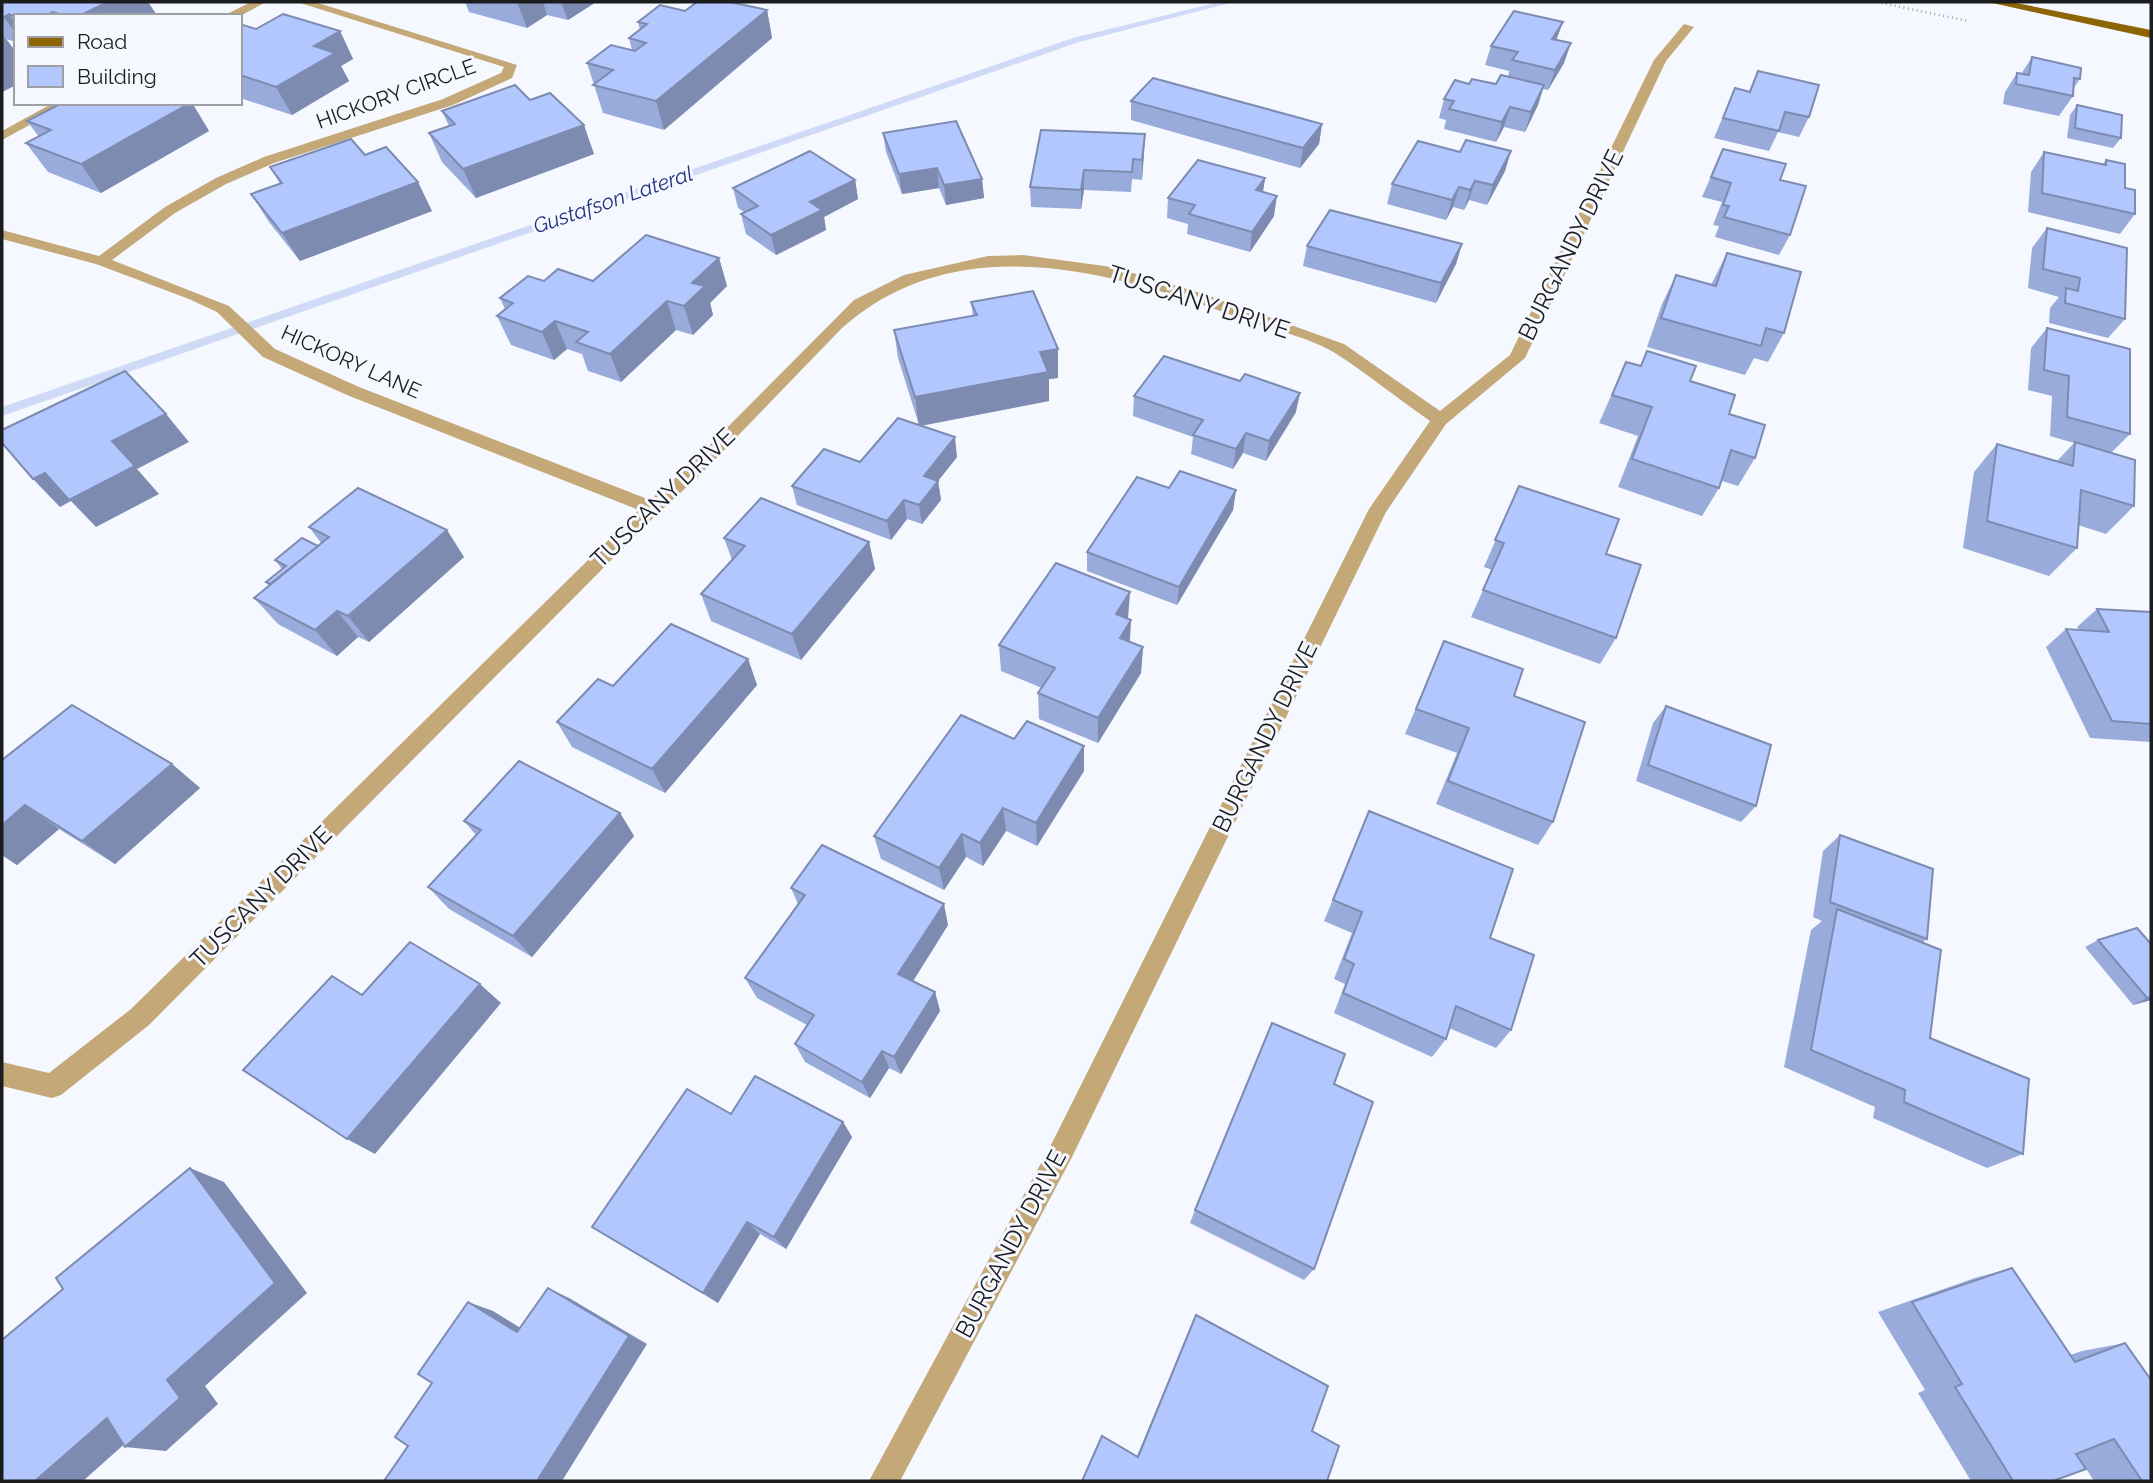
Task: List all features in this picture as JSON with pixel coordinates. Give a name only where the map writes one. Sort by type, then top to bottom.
[{"type":"main road","points":[[1994,2],[2151,34]]},
{"type":"street","points":[[233,14],[260,2]]},
{"type":"street","name":"HICKORY CIRCLE","points":[[101,261],[170,210],[220,181],[269,160],[448,102],[507,75],[511,65],[303,2]]},
{"type":"street","name":"BURGANDY DRIVE","points":[[884,1481],[1062,1150],[1378,509],[1440,420],[1517,358],[1660,61],[1688,27]]},
{"type":"street","points":[[2,136],[60,105]]},
{"type":"street","name":"HICKORY LANE","points":[[2,234],[101,261],[223,309],[269,353],[353,391],[652,508]]},
{"type":"street","name":"TUSCANY DRIVE","points":[[2,1074],[52,1086],[140,1017],[652,508],[693,471],[836,324],[860,303],[909,278],[988,261],[1023,260],[1112,272],[1198,297],[1338,348],[1440,420]]},
{"type":"building","points":[[2,2],[108,2],[83,14],[53,12],[2,16]]},
{"type":"building","points":[[697,2],[730,2],[767,10],[656,101],[593,85],[613,70],[587,63],[611,45],[635,51],[646,43],[629,38],[647,24],[638,22],[660,5],[685,11]]},
{"type":"building","points":[[1514,11],[1563,22],[1552,39],[1571,43],[1555,70],[1512,60],[1518,52],[1491,46]]},
{"type":"building","points":[[283,14],[340,31],[314,46],[335,53],[276,87],[242,76],[242,25],[256,29]]},
{"type":"building","points":[[2032,57],[2081,68],[2080,79],[2074,78],[2073,96],[2016,84],[2017,73],[2029,75]]},
{"type":"building","points":[[1758,71],[1819,85],[1809,117],[1785,112],[1779,131],[1723,118],[1735,88],[1750,92]]},
{"type":"building","points":[[1501,75],[1544,85],[1531,112],[1510,107],[1502,122],[1449,109],[1454,101],[1444,99],[1455,80],[1469,84],[1472,79],[1496,84]]},
{"type":"building","points":[[1153,78],[1322,124],[1303,148],[1131,101]]},
{"type":"building","points":[[515,85],[530,100],[550,93],[584,125],[463,169],[429,133],[455,124],[442,111]]},
{"type":"building","points":[[58,105],[186,105],[81,164],[26,143],[51,130],[27,121]]},
{"type":"building","points":[[2077,105],[2122,115],[2121,138],[2075,128]]},
{"type":"building","points":[[956,121],[982,179],[944,185],[937,168],[899,174],[883,133]]},
{"type":"building","points":[[1041,130],[1145,134],[1142,160],[1133,159],[1132,172],[1084,170],[1081,190],[1030,187]]},
{"type":"building","points":[[351,139],[365,155],[386,147],[418,182],[282,233],[251,194],[282,183],[270,167]]},
{"type":"building","points":[[1466,140],[1511,151],[1493,185],[1475,181],[1470,190],[1459,187],[1452,200],[1392,184],[1418,141],[1460,152]]},
{"type":"building","points":[[1723,149],[1786,164],[1780,180],[1806,186],[1790,235],[1724,217],[1729,206],[1723,205],[1731,183],[1711,177]]},
{"type":"building","points":[[810,151],[855,180],[810,202],[822,210],[771,235],[741,214],[758,206],[733,188]]},
{"type":"building","points":[[2044,152],[2106,165],[2106,160],[2125,164],[2125,188],[2135,190],[2135,214],[2042,193]]},
{"type":"building","points":[[1198,160],[1265,178],[1256,190],[1277,196],[1252,232],[1189,214],[1195,205],[1168,198]]},
{"type":"building","points":[[1330,210],[1462,244],[1441,283],[1307,246]]},
{"type":"building","points":[[2047,228],[2127,248],[2125,319],[2065,303],[2066,288],[2078,291],[2080,278],[2043,269]]},
{"type":"building","points":[[646,235],[719,258],[692,283],[705,286],[684,306],[667,301],[610,354],[576,342],[588,332],[555,321],[542,332],[497,316],[513,303],[500,298],[528,276],[544,281],[558,269],[593,281]]},
{"type":"building","points":[[1727,253],[1801,272],[1784,333],[1766,328],[1761,346],[1661,318],[1676,275],[1716,286]]},
{"type":"building","points":[[1033,291],[1058,349],[1040,352],[1048,372],[915,397],[894,330],[977,315],[971,302]]},
{"type":"building","points":[[2047,328],[2130,349],[2130,434],[2067,417],[2069,376],[2044,370]]},
{"type":"building","points":[[1647,351],[1696,366],[1690,381],[1735,395],[1729,414],[1765,425],[1755,458],[1731,450],[1719,488],[1632,459],[1652,407],[1612,395],[1626,362],[1641,366]]},
{"type":"building","points":[[1164,356],[1240,381],[1245,374],[1300,393],[1269,441],[1246,433],[1236,449],[1193,435],[1203,420],[1134,396]]},
{"type":"building","points":[[125,371],[166,414],[112,441],[135,466],[69,500],[45,473],[33,479],[2,443],[2,430]]},
{"type":"building","points":[[898,418],[955,437],[924,476],[938,481],[919,505],[904,500],[887,521],[792,486],[824,449],[860,462]]},
{"type":"building","points":[[2075,442],[2135,460],[2134,506],[2081,490],[2077,548],[1987,521],[1997,444],[2073,466]]},
{"type":"building","points":[[1180,471],[1236,490],[1179,587],[1087,552],[1137,477],[1169,488]]},
{"type":"building","points":[[1519,486],[1619,519],[1606,554],[1641,565],[1616,638],[1483,590],[1504,543],[1495,540]]},
{"type":"building","points":[[358,488],[447,530],[348,616],[337,611],[315,630],[254,598],[329,537],[309,527]]},
{"type":"building","points":[[761,498],[869,542],[792,634],[701,594],[745,546],[724,538]]},
{"type":"building","points":[[302,538],[318,546],[270,584],[266,582],[286,566],[275,560]]},
{"type":"building","points":[[1056,563],[1130,592],[1116,614],[1131,620],[1120,638],[1143,647],[1098,718],[1038,693],[1055,668],[999,645]]},
{"type":"building","points":[[2097,609],[2151,612],[2151,724],[2112,721],[2066,629],[2109,632]]},
{"type":"building","points":[[671,624],[748,659],[652,769],[557,722],[598,679],[613,686]]},
{"type":"building","points":[[1444,641],[1523,669],[1514,696],[1585,722],[1553,822],[1448,781],[1469,728],[1416,709]]},
{"type":"building","points":[[72,705],[172,764],[82,841],[25,805],[2,825],[2,760]]},
{"type":"building","points":[[1666,706],[1771,745],[1756,806],[1648,765]]},
{"type":"building","points":[[961,715],[1014,739],[1027,721],[1084,746],[1036,823],[1003,808],[980,843],[962,834],[939,868],[874,836]]},
{"type":"building","points":[[519,761],[620,813],[513,936],[428,887],[481,830],[464,821]]},
{"type":"building","points":[[1369,811],[1513,869],[1490,938],[1534,955],[1511,1030],[1456,1006],[1446,1039],[1343,993],[1354,964],[1344,959],[1362,912],[1333,900]]},
{"type":"building","points":[[1840,835],[1933,869],[1927,939],[1830,902]]},
{"type":"building","points":[[822,845],[944,904],[898,974],[935,992],[894,1057],[882,1051],[862,1082],[795,1044],[814,1015],[745,978],[805,895],[791,888]]},
{"type":"building","points":[[1837,909],[1941,950],[1930,1038],[2029,1079],[2023,1154],[1904,1102],[1905,1090],[1811,1050]]},
{"type":"building","points":[[2137,928],[2151,944],[2151,997],[2147,998],[2098,940]]},
{"type":"building","points":[[410,942],[480,984],[347,1139],[243,1070],[332,976],[362,995]]},
{"type":"building","points":[[1272,1023],[1345,1054],[1334,1084],[1373,1102],[1314,1269],[1195,1210]]},
{"type":"building","points":[[755,1076],[843,1122],[774,1237],[747,1222],[703,1293],[592,1227],[687,1089],[731,1114]]},
{"type":"building","points":[[190,1168],[275,1283],[167,1380],[180,1398],[125,1447],[107,1418],[35,1481],[2,1481],[2,1340],[63,1289],[56,1278]]},
{"type":"building","points":[[2012,1268],[2075,1362],[2125,1343],[2151,1380],[2151,1481],[2142,1481],[2114,1439],[2076,1454],[2086,1469],[2053,1481],[2013,1481],[1955,1387],[1962,1384],[1912,1302]]},
{"type":"building","points":[[548,1288],[629,1336],[537,1481],[384,1481],[408,1446],[395,1437],[432,1383],[418,1374],[468,1302],[517,1332]]},
{"type":"building","points":[[1196,1315],[1328,1386],[1312,1431],[1339,1446],[1327,1481],[1082,1481],[1102,1436],[1138,1457]]},
{"type":"waterway","name":"Gustafson Lateral","points":[[2,412],[1076,40],[1229,2]]}]
